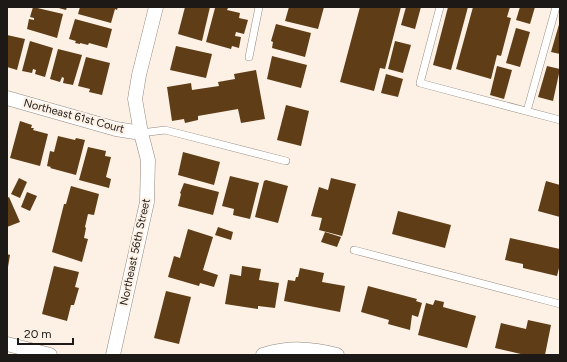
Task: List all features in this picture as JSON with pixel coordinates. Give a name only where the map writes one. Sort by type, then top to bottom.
[{"type":"street","name":"Northeast 56th Street","points":[[113,355],[147,202],[148,160],[141,133],[135,99],[138,75],[156,7]]},
{"type":"street","name":"Northeast 61st Court","points":[[7,98],[116,129],[141,133]]},
{"type":"street","points":[[7,344],[50,355]]},
{"type":"street","points":[[262,355],[282,349],[317,349],[337,355]]},
{"type":"lane","points":[[250,57],[259,7]]},
{"type":"lane","points":[[440,7],[420,84],[560,120]]},
{"type":"lane","points":[[527,111],[556,7]]},
{"type":"lane","points":[[141,133],[165,130],[286,161]]},
{"type":"lane","points":[[354,250],[560,304]]},
{"type":"building","points":[[33,7],[63,14],[57,38],[27,29],[29,19],[34,20],[34,18],[30,17]]},
{"type":"building","points":[[55,7],[67,7],[66,10]]},
{"type":"building","points":[[80,7],[118,7],[117,10],[115,9],[111,23],[78,14]]},
{"type":"building","points":[[185,7],[210,7],[202,41],[178,34]]},
{"type":"building","points":[[289,7],[324,7],[318,29],[285,21]]},
{"type":"building","points":[[360,7],[401,7],[385,69],[380,68],[374,91],[340,82]]},
{"type":"building","points":[[406,7],[421,7],[415,29],[401,25]]},
{"type":"building","points":[[448,7],[468,7],[451,70],[433,65]]},
{"type":"building","points":[[473,7],[510,7],[507,17],[511,18],[501,56],[497,55],[491,79],[456,69]]},
{"type":"building","points":[[520,7],[535,7],[530,24],[516,20]]},
{"type":"building","points":[[215,8],[228,8],[227,10],[240,13],[239,18],[248,20],[244,34],[236,32],[235,36],[241,37],[239,48],[232,46],[231,49],[206,42]]},
{"type":"building","points":[[75,19],[112,29],[107,48],[89,43],[88,45],[75,43],[76,41],[69,39]]},
{"type":"building","points":[[560,21],[560,54],[551,52]]},
{"type":"building","points":[[276,24],[311,33],[305,57],[272,48],[273,42],[271,41]]},
{"type":"building","points":[[516,28],[530,32],[520,67],[506,63]]},
{"type":"building","points":[[7,35],[25,39],[17,70],[7,67]]},
{"type":"building","points":[[30,41],[53,48],[45,77],[35,74],[36,70],[33,69],[32,73],[22,71]]},
{"type":"building","points":[[395,41],[411,45],[403,73],[388,69]]},
{"type":"building","points":[[176,46],[212,54],[206,78],[170,70]]},
{"type":"building","points":[[58,49],[82,55],[73,85],[63,83],[64,78],[62,77],[60,82],[50,79]]},
{"type":"building","points":[[272,56],[307,65],[301,88],[267,79]]},
{"type":"building","points":[[86,57],[110,63],[102,95],[89,92],[90,89],[78,86]]},
{"type":"building","points":[[497,66],[512,70],[504,99],[490,95]]},
{"type":"building","points":[[547,66],[560,69],[553,101],[538,97]]},
{"type":"building","points":[[256,70],[265,119],[241,123],[238,109],[198,116],[198,120],[185,123],[184,119],[172,121],[167,87],[191,83],[192,90],[219,86],[218,82],[235,79],[234,74]]},
{"type":"building","points":[[386,74],[403,79],[398,97],[381,93]]},
{"type":"building","points":[[286,105],[309,111],[301,146],[277,140]]},
{"type":"building","points":[[20,121],[32,125],[31,128],[34,128],[33,130],[48,134],[40,166],[10,158]]},
{"type":"building","points":[[58,136],[75,140],[76,138],[85,140],[76,175],[47,166],[50,151],[54,152]]},
{"type":"building","points":[[88,147],[106,151],[105,156],[111,157],[106,177],[111,179],[109,188],[79,180]]},
{"type":"building","points":[[183,152],[220,162],[214,185],[178,175]]},
{"type":"building","points":[[230,176],[259,183],[250,219],[233,215],[234,209],[222,206]]},
{"type":"building","points":[[19,178],[27,182],[20,198],[11,194]]},
{"type":"building","points":[[331,178],[356,184],[342,236],[319,230],[322,218],[311,216],[319,187],[328,190]]},
{"type":"building","points":[[266,180],[288,186],[278,223],[255,217],[264,181]]},
{"type":"building","points":[[546,181],[560,185],[560,217],[538,211]]},
{"type":"building","points":[[184,183],[219,192],[213,215],[178,206],[180,193]]},
{"type":"building","points":[[71,186],[99,194],[94,215],[88,214],[84,238],[88,239],[82,262],[52,252],[64,204],[66,204]]},
{"type":"building","points":[[27,192],[37,196],[30,211],[21,207]]},
{"type":"building","points":[[9,197],[20,222],[7,227],[7,198]]},
{"type":"building","points":[[398,211],[451,225],[445,248],[392,234]]},
{"type":"building","points":[[218,227],[233,232],[231,240],[215,235]]},
{"type":"building","points":[[188,229],[213,237],[203,270],[218,275],[214,287],[200,283],[199,286],[168,277],[174,256],[180,258]]},
{"type":"building","points":[[325,232],[341,237],[337,247],[321,242]]},
{"type":"building","points":[[510,238],[560,249],[560,264],[557,276],[523,268],[523,264],[505,260]]},
{"type":"building","points":[[7,254],[10,255],[8,267],[7,267]]},
{"type":"building","points":[[54,266],[79,272],[75,287],[79,288],[74,305],[71,305],[67,321],[42,314]]},
{"type":"building","points":[[242,266],[261,269],[259,280],[279,283],[275,308],[258,306],[258,309],[225,304],[230,274],[241,276]]},
{"type":"building","points":[[300,268],[324,273],[322,282],[345,286],[340,312],[284,301],[288,280],[295,281],[296,277],[298,277]]},
{"type":"building","points":[[368,286],[417,299],[416,301],[422,303],[418,317],[412,315],[410,330],[388,324],[389,320],[361,312]]},
{"type":"building","points":[[166,291],[191,297],[179,344],[154,338]]},
{"type":"building","points":[[435,300],[444,302],[443,307],[476,316],[467,348],[418,335],[426,303],[433,305]]},
{"type":"building","points":[[528,320],[551,325],[545,355],[525,355],[495,348],[501,323],[526,329]]}]
